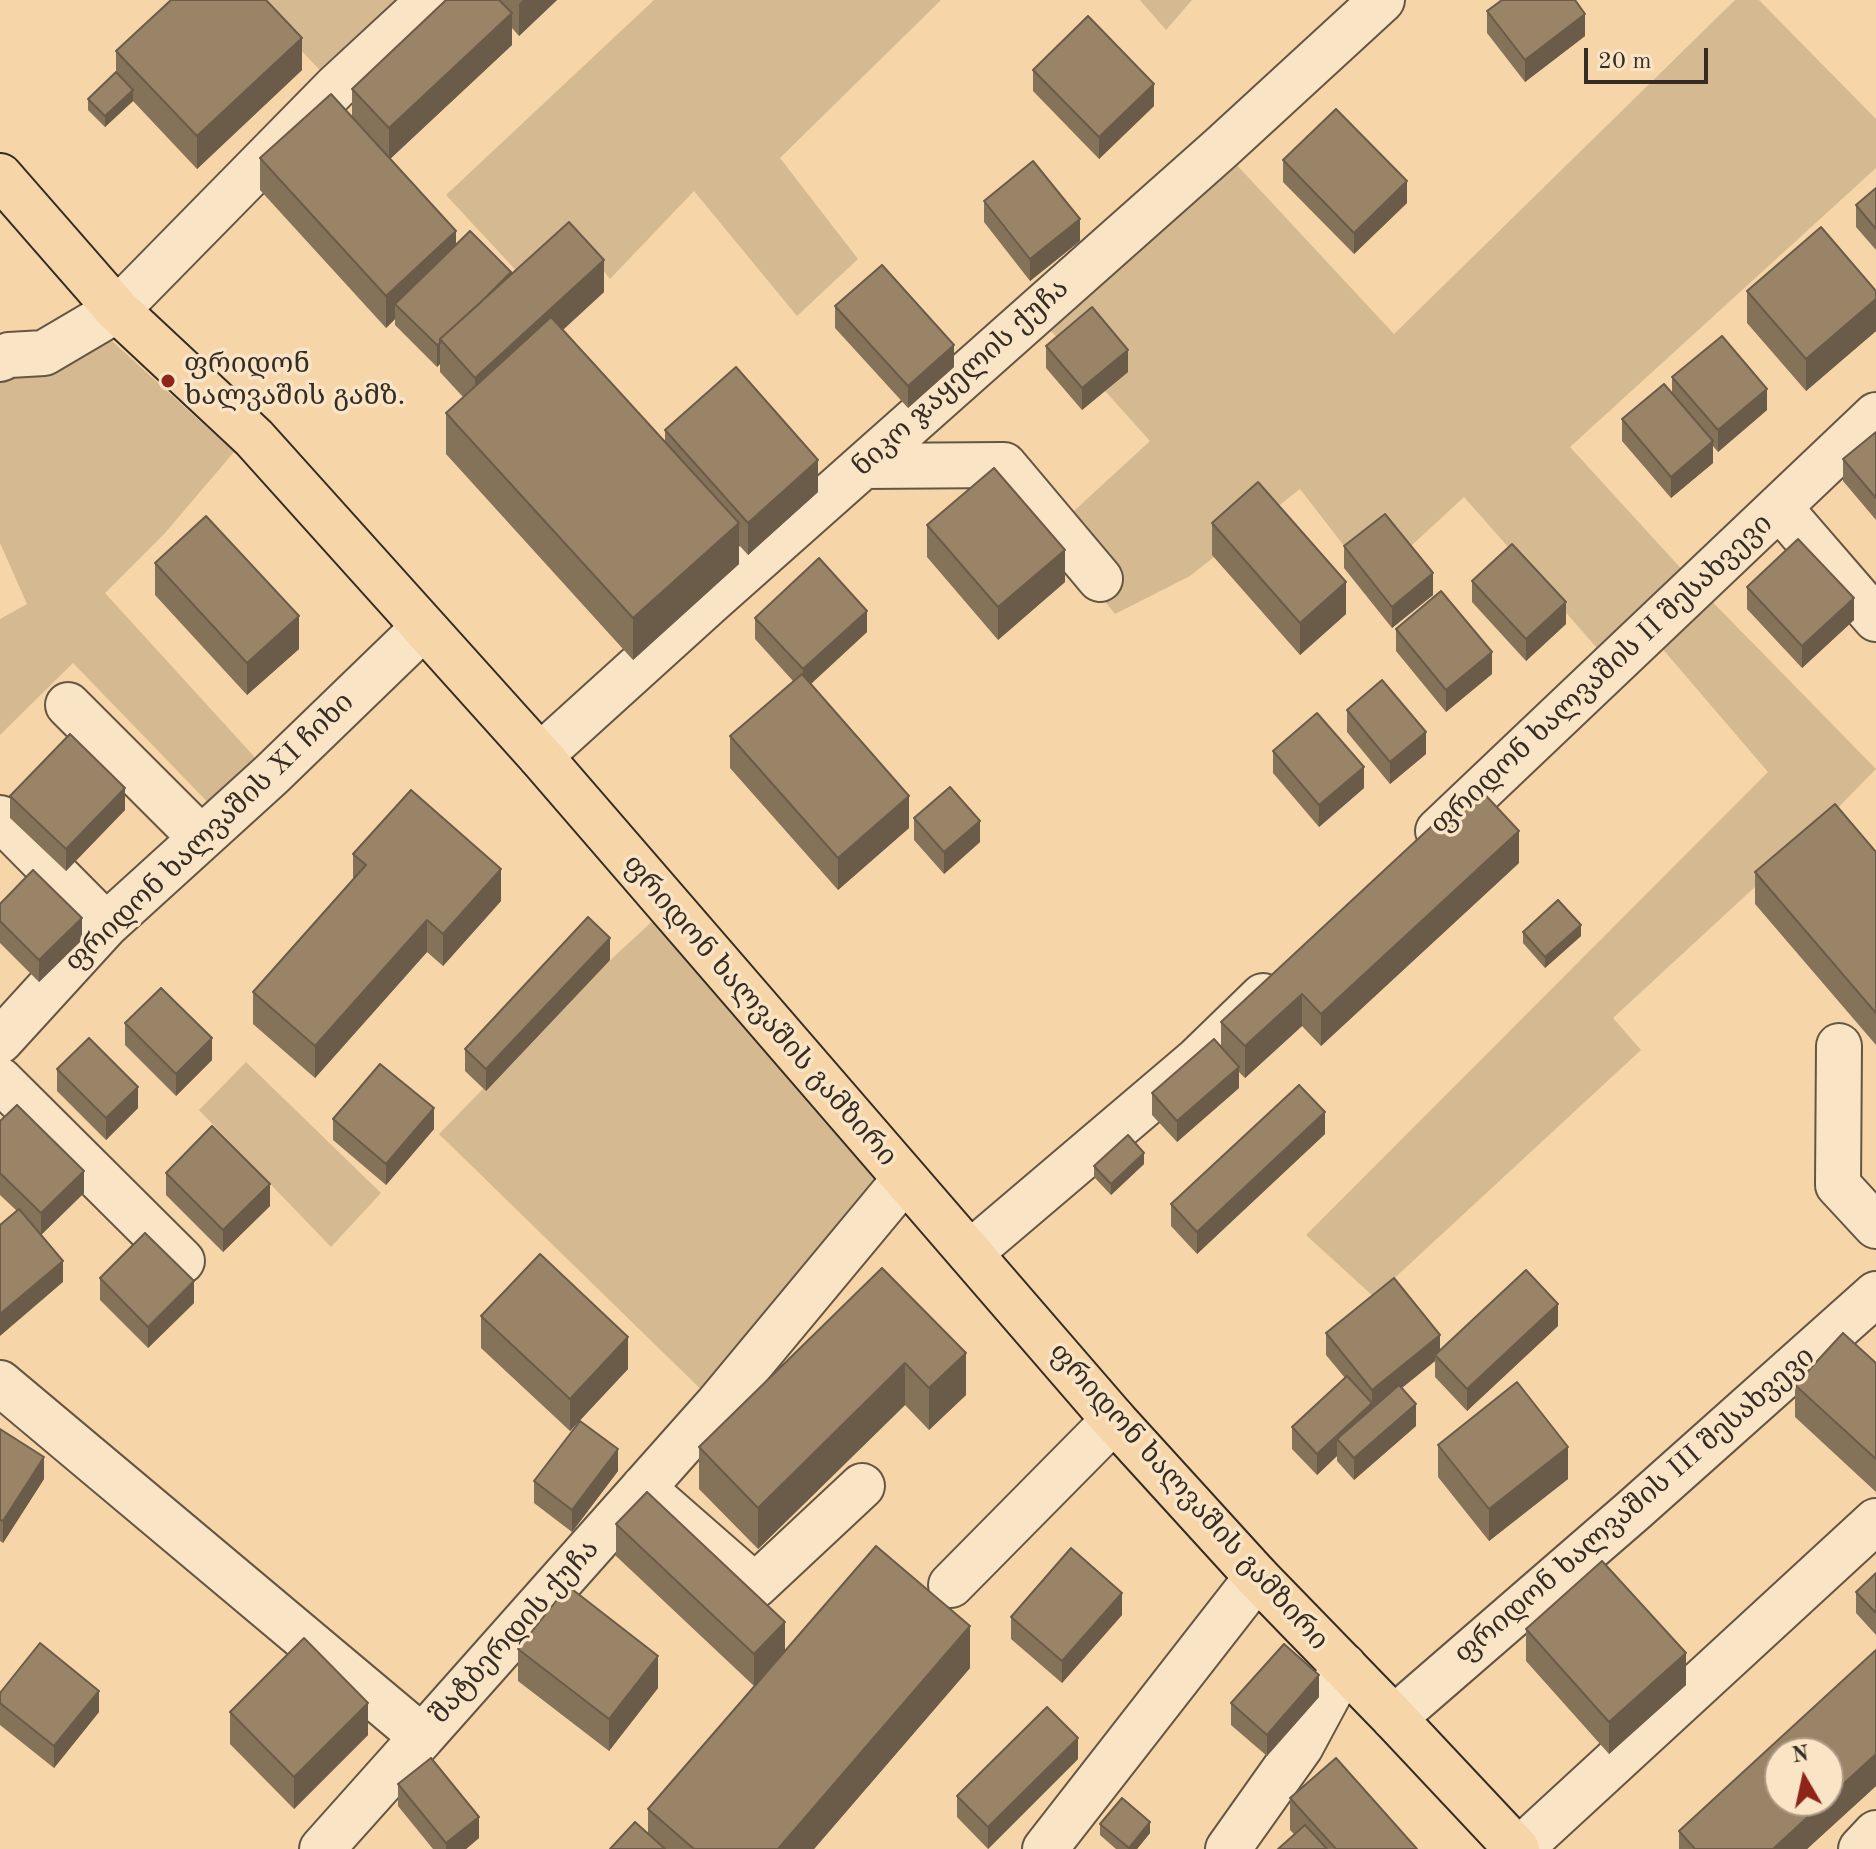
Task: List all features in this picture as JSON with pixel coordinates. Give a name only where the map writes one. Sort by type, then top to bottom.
[{"type":"highway","name":"ფრიდონ ხალვაშის გამზირი","points":[[0,176],[117,310],[254,438],[540,756],[1114,1420],[1257,1577],[1518,1849]]},
{"type":"street","points":[[0,359],[9,355],[44,353],[117,310],[336,87],[430,0]]},
{"type":"street","name":"ნიკო ჯაყელის ქუჩა","points":[[540,756],[1231,139],[1382,0]]},
{"type":"street","name":"ფრიდონ ხალვაშის II შესახვევი","points":[[1405,862],[1876,415]]},
{"type":"street","points":[[863,466],[1004,465],[1100,579]]},
{"type":"street","points":[[1779,507],[1876,619]]},
{"type":"street","name":"ფრიდონ ხალვაშის XI ჩიხი","points":[[0,1041],[106,925],[271,775],[423,628]]},
{"type":"street","points":[[68,705],[201,838]]},
{"type":"street","points":[[0,818],[106,925]]},
{"type":"street","points":[[970,1253],[1197,1060],[1292,968]]},
{"type":"street","points":[[1839,1046],[1838,1185],[1876,1226]]},
{"type":"street","points":[[0,1080],[182,1261]]},
{"type":"street","name":"შატბერდის ქუჩა","points":[[0,1383],[422,1737],[717,1405],[904,1180]]},
{"type":"street","name":"ფრიდონ ხალვაშის III შესახვევი","points":[[1394,1718],[1876,1294]]},
{"type":"street","points":[[951,1585],[1114,1420]]},
{"type":"street","points":[[643,1488],[755,1586],[862,1486]]},
{"type":"street","points":[[1518,1849],[1876,1521]]},
{"type":"street","points":[[1045,1849],[1257,1577]]},
{"type":"street","points":[[1228,1849],[1301,1746],[1344,1666]]},
{"type":"street","points":[[322,1849],[422,1737]]},
{"type":"street","points":[[1301,1746],[1333,1780]]},
{"type":"street","points":[[1861,1849],[1876,1833]]},
{"type":"shaded area","points":[[253,0],[430,0],[336,87]]},
{"type":"shaded area","points":[[654,0],[941,0],[780,158],[858,259],[797,316],[694,191],[610,279],[578,237],[524,279],[446,195]]},
{"type":"shaded area","points":[[1140,0],[1192,0],[1166,30]]},
{"type":"shaded area","points":[[1735,0],[1759,0],[1876,119],[1876,168],[1570,447],[1697,586],[1876,769],[1808,838],[1613,1018],[1641,1050],[1374,1297],[1306,1235],[1768,772],[1648,632],[1612,665],[1464,497],[1372,582],[1300,489],[1190,576],[1115,614],[1050,533],[1150,441],[1035,313],[1221,148],[1394,334]]},
{"type":"shaded area","points":[[112,341],[234,452],[165,533],[105,593],[271,775],[223,818],[73,663],[0,735],[0,619],[27,604],[0,543],[0,359]]},
{"type":"shaded area","points":[[659,915],[885,1183],[717,1405],[439,1134],[590,979]]},
{"type":"shaded area","points":[[246,1062],[381,1193],[331,1247],[199,1110]]},
{"type":"building","points":[[171,0],[266,0],[302,38],[197,136],[116,51]]},
{"type":"building","points":[[446,0],[499,0],[512,13],[389,128],[352,89]]},
{"type":"building","points":[[1502,0],[1575,0],[1585,14],[1525,60],[1487,11]]},
{"type":"building","points":[[1088,16],[1154,84],[1099,137],[1033,70]]},
{"type":"building","points":[[116,72],[133,90],[105,116],[88,99]]},
{"type":"building","points":[[331,94],[456,231],[386,296],[260,158]]},
{"type":"building","points":[[1336,109],[1407,181],[1354,233],[1283,160]]},
{"type":"building","points":[[1033,161],[1080,219],[1030,259],[984,201]]},
{"type":"building","points":[[1876,188],[1876,229],[1856,205]]},
{"type":"building","points":[[569,222],[604,260],[475,378],[440,339]]},
{"type":"building","points":[[1821,227],[1876,291],[1876,299],[1806,359],[1747,291]]},
{"type":"building","points":[[470,231],[511,272],[437,345],[395,304]]},
{"type":"building","points":[[882,265],[954,345],[908,386],[835,306]]},
{"type":"building","points":[[1092,307],[1128,350],[1082,388],[1046,346]]},
{"type":"building","points":[[551,317],[739,523],[633,618],[446,413]]},
{"type":"building","points":[[1722,336],[1767,389],[1718,430],[1672,377]]},
{"type":"building","points":[[736,367],[818,460],[748,523],[665,430]]},
{"type":"building","points":[[1664,384],[1713,441],[1671,477],[1622,419]]},
{"type":"building","points":[[1876,432],[1876,498],[1843,459]]},
{"type":"building","points":[[994,468],[1065,550],[998,607],[927,525]]},
{"type":"building","points":[[1258,482],[1346,582],[1300,623],[1212,523]]},
{"type":"building","points":[[1385,514],[1433,573],[1392,607],[1344,546]]},
{"type":"building","points":[[206,516],[299,616],[247,663],[155,563]]},
{"type":"building","points":[[1798,539],[1854,598],[1802,646],[1747,587]]},
{"type":"building","points":[[1512,544],[1566,602],[1526,639],[1472,581]]},
{"type":"building","points":[[819,558],[867,611],[803,669],[755,618]]},
{"type":"building","points":[[1441,591],[1492,652],[1446,690],[1396,629]]},
{"type":"building","points":[[802,674],[909,796],[838,858],[730,736]]},
{"type":"building","points":[[1382,680],[1426,732],[1390,762],[1347,710]]},
{"type":"building","points":[[1317,713],[1364,767],[1319,805],[1273,751]]},
{"type":"building","points":[[70,734],[125,788],[66,849],[10,796]]},
{"type":"building","points":[[1476,785],[1519,831],[1321,1014],[1302,994],[1245,1046],[1221,1022]]},
{"type":"building","points":[[950,787],[980,821],[944,852],[914,818]]},
{"type":"building","points":[[411,790],[501,869],[443,934],[427,920],[315,1046],[253,992],[366,865],[353,854]]},
{"type":"building","points":[[1835,804],[1876,852],[1876,1013],[1755,872]]},
{"type":"building","points":[[33,870],[82,918],[39,960],[0,921],[0,904]]},
{"type":"building","points":[[1558,900],[1581,925],[1545,957],[1523,932]]},
{"type":"building","points":[[588,917],[610,938],[486,1069],[465,1049]]},
{"type":"building","points":[[161,988],[212,1038],[176,1074],[125,1023]]},
{"type":"building","points":[[89,1038],[138,1087],[106,1118],[57,1069]]},
{"type":"building","points":[[1214,1039],[1239,1067],[1177,1121],[1152,1093]]},
{"type":"building","points":[[380,1064],[434,1108],[386,1164],[333,1119]]},
{"type":"building","points":[[1299,1085],[1325,1112],[1197,1232],[1171,1204]]},
{"type":"building","points":[[17,1105],[84,1171],[41,1213],[0,1173],[0,1121]]},
{"type":"building","points":[[212,1126],[270,1184],[223,1230],[166,1173]]},
{"type":"building","points":[[1128,1135],[1144,1153],[1111,1184],[1094,1166]]},
{"type":"building","points":[[19,1209],[63,1261],[0,1314],[0,1225]]},
{"type":"building","points":[[145,1233],[194,1281],[148,1327],[100,1278]]},
{"type":"building","points":[[540,1254],[628,1337],[570,1399],[481,1316]]},
{"type":"building","points":[[882,1268],[966,1353],[929,1388],[905,1363],[758,1508],[699,1447]]},
{"type":"building","points":[[1526,1270],[1558,1304],[1467,1389],[1435,1355]]},
{"type":"building","points":[[1394,1278],[1440,1335],[1372,1390],[1326,1333]]},
{"type":"building","points":[[1843,1333],[1876,1363],[1876,1459],[1795,1385]]},
{"type":"building","points":[[1347,1376],[1372,1403],[1317,1454],[1292,1427]]},
{"type":"building","points":[[1517,1382],[1568,1447],[1489,1509],[1438,1445]]},
{"type":"building","points":[[1399,1385],[1416,1404],[1354,1458],[1337,1439]]},
{"type":"building","points":[[580,1421],[618,1449],[572,1510],[534,1481]]},
{"type":"building","points":[[0,1429],[44,1457],[3,1521],[0,1520]]},
{"type":"building","points":[[647,1492],[785,1622],[754,1654],[616,1524]]},
{"type":"building","points":[[876,1546],[970,1626],[778,1849],[694,1849],[648,1809]]},
{"type":"building","points":[[1071,1548],[1122,1593],[1062,1661],[1011,1617]]},
{"type":"building","points":[[1602,1561],[1686,1653],[1609,1722],[1526,1629]]},
{"type":"building","points":[[1876,1573],[1876,1613],[1856,1592]]},
{"type":"building","points":[[568,1586],[658,1656],[609,1719],[518,1649]]},
{"type":"building","points":[[304,1638],[368,1703],[294,1777],[230,1712]]},
{"type":"building","points":[[40,1643],[99,1691],[54,1746],[0,1703],[0,1693]]},
{"type":"building","points":[[1284,1644],[1319,1675],[1267,1735],[1231,1703]]},
{"type":"building","points":[[1876,1650],[1876,1754],[1844,1783],[1844,1737],[1781,1737]]},
{"type":"building","points":[[1047,1707],[1078,1738],[988,1827],[957,1796]]},
{"type":"building","points":[[1764,1753],[1764,1817],[1808,1817],[1773,1849],[1695,1849],[1679,1831]]},
{"type":"building","points":[[431,1758],[479,1817],[446,1843],[398,1784]]},
{"type":"building","points":[[1336,1758],[1417,1849],[1336,1849],[1290,1798]]},
{"type":"building","points":[[1122,1798],[1150,1822],[1129,1848],[1100,1824]]},
{"type":"building","points":[[635,1822],[665,1849],[610,1849]]},
{"type":"building","points":[[1305,1825],[1327,1849],[1278,1849]]},
{"type":"place","name":"ფრიდონ ხალვაშის გამზ.","points":[[168,381]]}]
